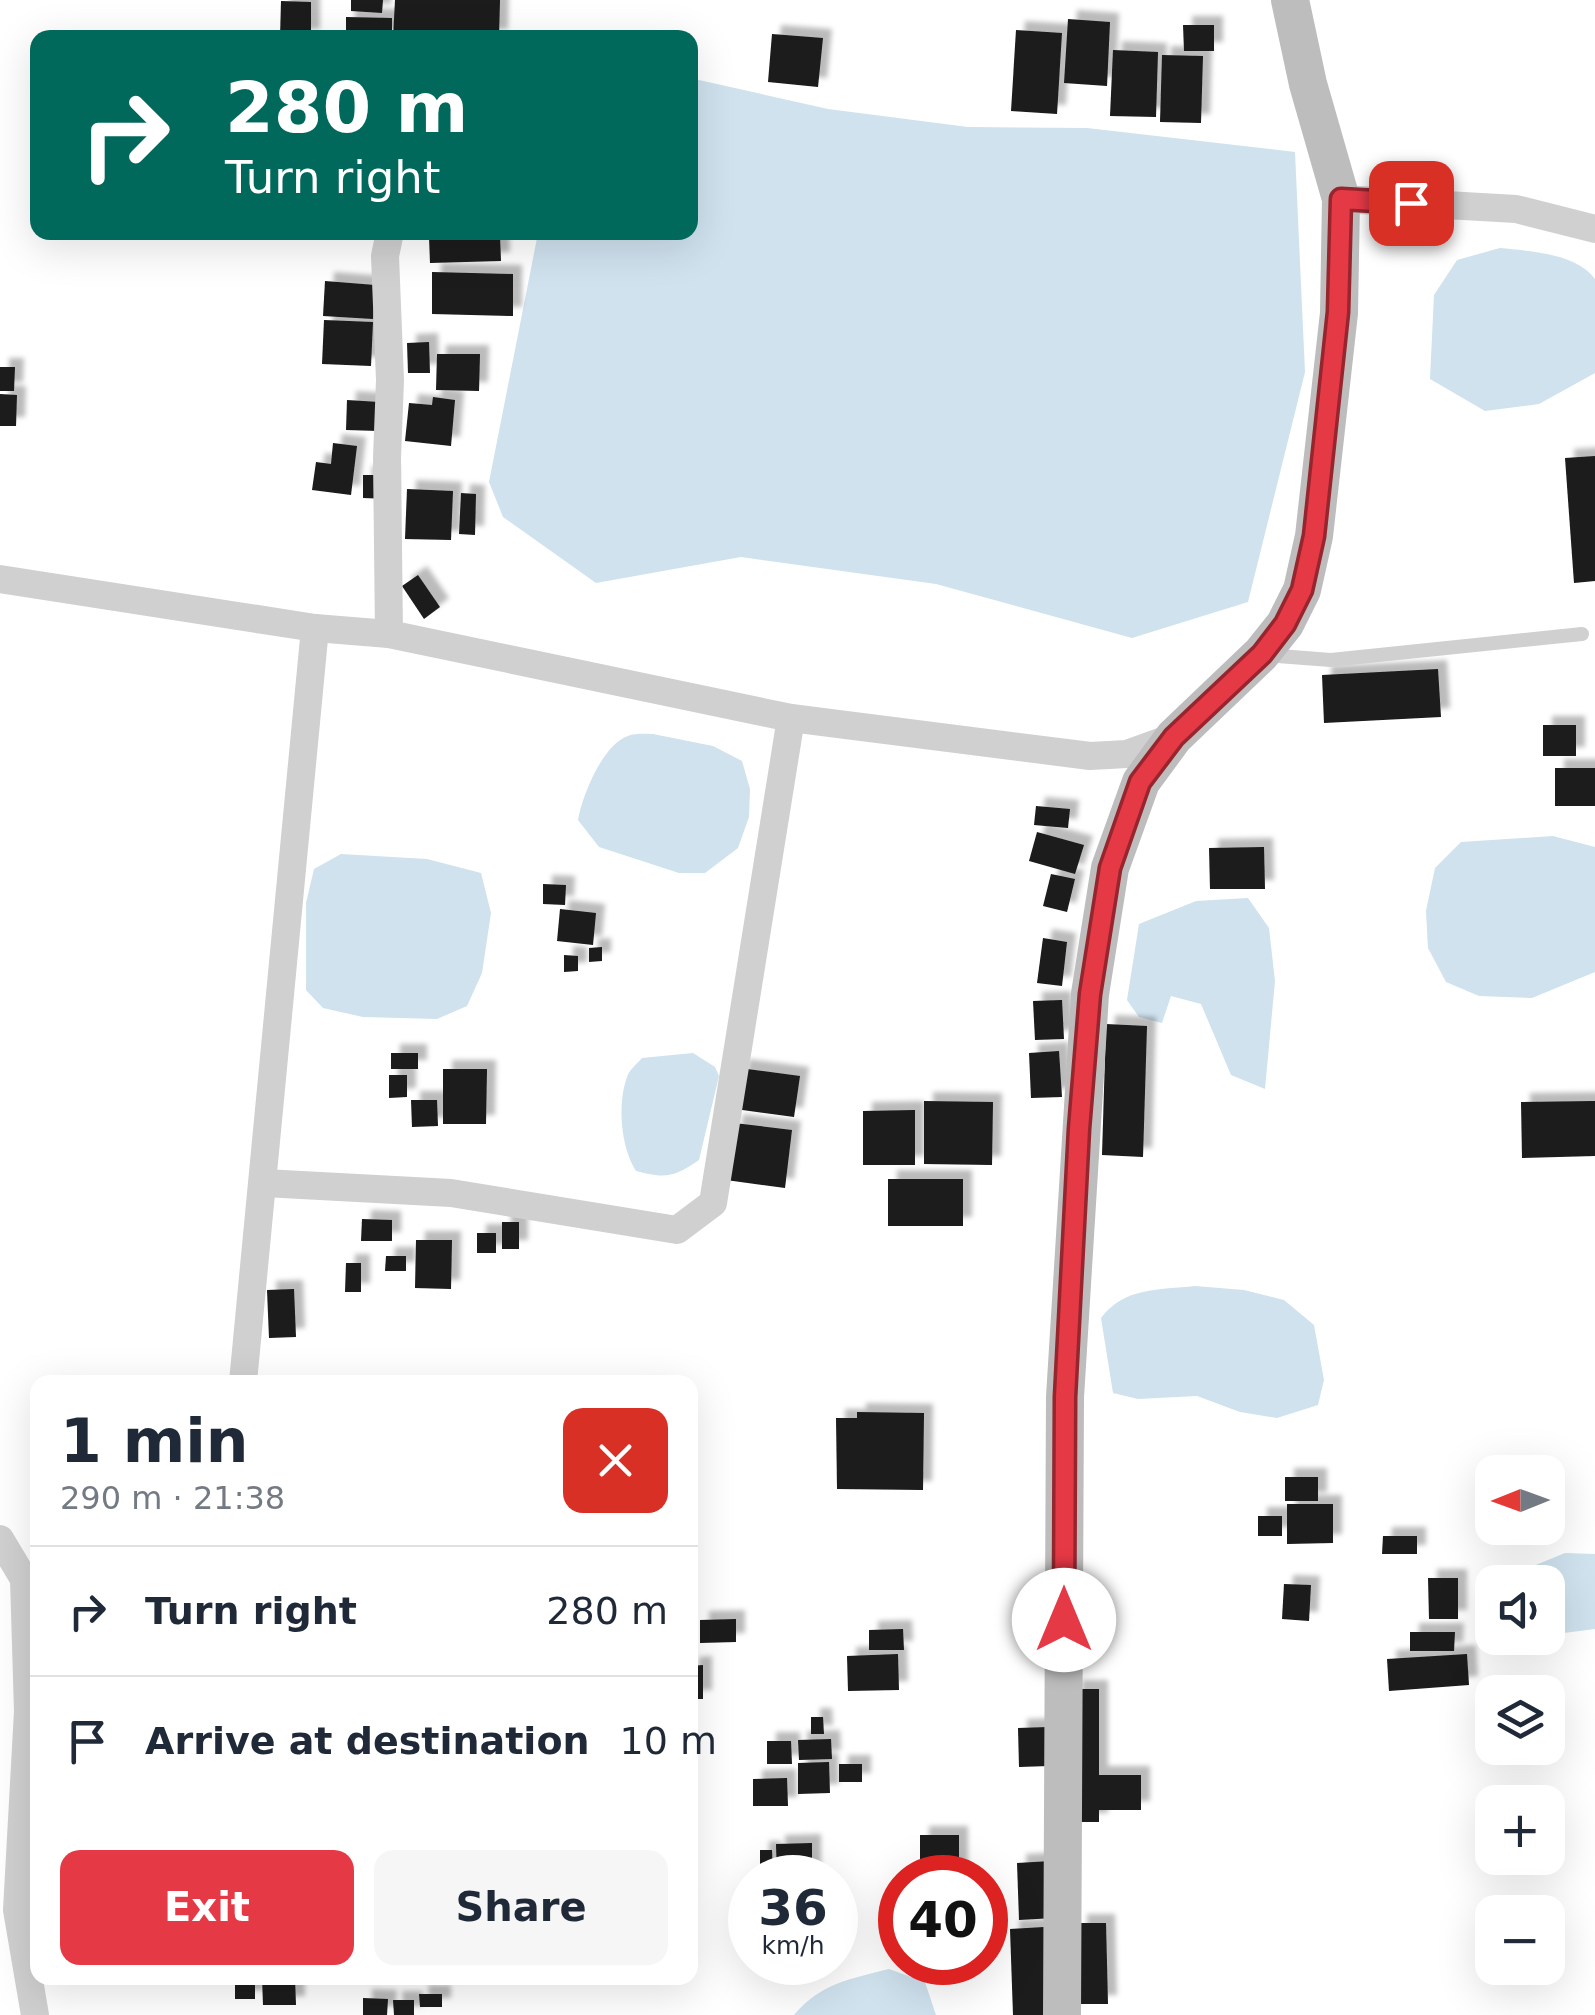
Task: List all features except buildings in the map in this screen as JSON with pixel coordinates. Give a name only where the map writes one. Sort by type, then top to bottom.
[{"type":"street","points":[[1062,2015],[1065,1397],[1090,994],[1110,868],[1140,782],[1174,737],[1262,654],[1285,624],[1302,590],[1314,536],[1338,312],[1341,199],[1308,84],[1290,0]]},
{"type":"street","points":[[1341,199],[1516,209],[1595,229]]},
{"type":"street","points":[[388,240],[385,256],[390,380],[389,634]]},
{"type":"street","points":[[0,579],[315,628],[389,634],[791,718],[1090,756],[1127,754],[1174,737]]},
{"type":"street","points":[[243,1375],[315,628]]},
{"type":"street","points":[[264,1183],[451,1193],[677,1230],[714,1204],[791,718]]},
{"type":"street","points":[[0,1540],[24,1579],[30,1944]]},
{"type":"street","points":[[33,1985],[35,2015]]},
{"type":"lane","points":[[1262,654],[1331,660],[1582,634]]},
{"type":"water","points":[[698,80],[828,109],[968,127],[1087,128],[1295,152],[1305,372],[1248,602],[1132,638],[936,584],[741,557],[596,583],[503,517],[489,482],[537,240],[698,240]]},
{"type":"water","points":[[1500,248],[1564,259],[1587,270],[1595,279],[1595,373],[1539,404],[1485,411],[1430,379],[1434,295],[1457,260]]},
{"type":"water","points":[[653,734],[713,746],[742,761],[750,789],[749,817],[738,848],[705,873],[679,873],[599,847],[578,820],[589,785],[610,749],[628,736]]},
{"type":"water","points":[[1553,836],[1595,847],[1595,972],[1532,998],[1479,996],[1446,982],[1428,948],[1426,911],[1435,868],[1461,842]]},
{"type":"water","points":[[341,854],[427,859],[481,873],[491,913],[482,973],[467,1006],[437,1019],[363,1017],[323,1008],[306,990],[306,903],[314,869]]},
{"type":"water","points":[[1248,898],[1269,928],[1275,981],[1265,1089],[1231,1075],[1201,1004],[1171,996],[1162,1023],[1139,1017],[1127,1000],[1139,924],[1196,901]]},
{"type":"water","points":[[693,1053],[715,1067],[719,1076],[699,1160],[669,1175],[636,1171],[622,1126],[628,1074],[642,1058]]},
{"type":"water","points":[[1195,1286],[1244,1290],[1284,1300],[1314,1325],[1324,1380],[1318,1405],[1277,1418],[1240,1412],[1197,1396],[1138,1399],[1113,1393],[1101,1318],[1131,1295]]},
{"type":"water","points":[[1565,1553],[1595,1554],[1595,1629],[1565,1633],[1565,1565],[1536,1565]]},
{"type":"water","points":[[878,1972],[878,1985],[926,1985],[936,2015],[794,2015],[826,1989],[858,1985],[858,1978]]},
{"type":"route","points":[[1064,1620],[1065,1397],[1079,1129],[1090,994],[1110,868],[1140,782],[1174,737],[1262,654],[1285,624],[1302,590],[1314,536],[1338,312],[1341,199],[1411,203]]}]
